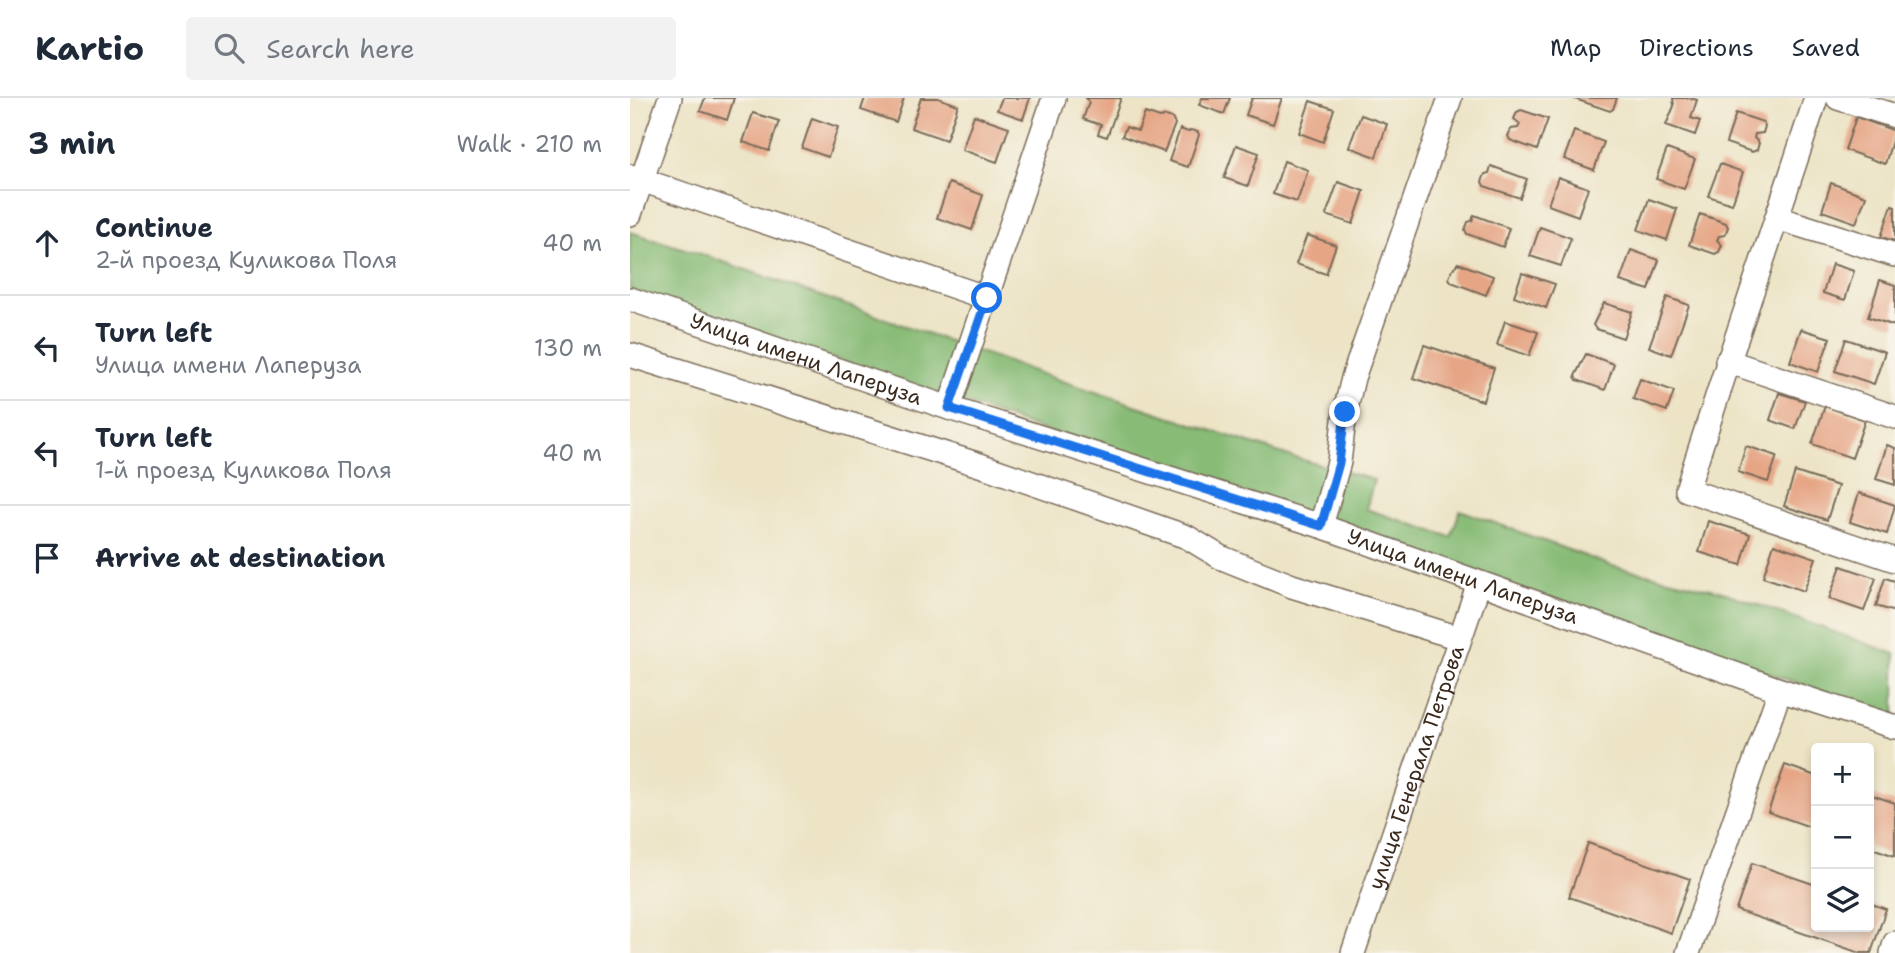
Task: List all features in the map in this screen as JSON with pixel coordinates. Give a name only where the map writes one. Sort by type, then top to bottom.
[{"type":"street","points":[[630,214],[636,178],[670,98]]},
{"type":"street","points":[[949,408],[1054,98]]},
{"type":"street","points":[[1321,526],[1339,463],[1345,412],[1353,378],[1450,98]]},
{"type":"street","points":[[1815,98],[1687,490],[1895,560]]},
{"type":"street","points":[[1838,98],[1895,116]]},
{"type":"street","points":[[636,178],[987,298]]},
{"type":"street","points":[[1777,218],[1895,255]]},
{"type":"street","name":"Улица имени Лаперуза","points":[[630,299],[949,408],[1321,526],[1780,690],[1895,727]]},
{"type":"street","points":[[630,355],[983,466],[1187,537],[1220,557],[1292,586],[1460,638]]},
{"type":"street","points":[[1727,361],[1895,417]]},
{"type":"street","name":"улица Генерала Петрова","points":[[1353,953],[1479,583]]},
{"type":"street","points":[[1688,953],[1780,690]]},
{"type":"street","points":[[1892,953],[1895,943]]},
{"type":"green space","points":[[630,232],[701,254],[1056,379],[1289,456],[1374,480],[1366,509],[1451,537],[1460,510],[1612,566],[1720,591],[1895,654],[1895,715],[1419,558],[630,289]]},
{"type":"building","points":[[705,98],[734,98],[727,120],[700,111]]},
{"type":"building","points":[[865,98],[904,98],[896,122],[861,110]]},
{"type":"building","points":[[921,98],[938,98],[958,105],[946,140],[911,128]]},
{"type":"building","points":[[1002,98],[1030,98],[1023,119],[997,110]]},
{"type":"building","points":[[1086,98],[1121,98],[1107,137],[1098,134],[1101,125],[1083,119],[1089,102]]},
{"type":"building","points":[[1202,98],[1230,98],[1224,114],[1199,105]]},
{"type":"building","points":[[1252,98],[1282,98],[1273,124],[1246,115]]},
{"type":"building","points":[[1572,98],[1617,98],[1610,111]]},
{"type":"building","points":[[1673,98],[1697,100],[1691,118],[1700,121],[1695,135],[1666,125],[1674,106]]},
{"type":"building","points":[[1310,101],[1334,109],[1323,142],[1299,133]]},
{"type":"building","points":[[1521,110],[1548,119],[1537,150],[1510,140],[1508,136],[1511,129],[1518,128],[1520,124],[1514,119]]},
{"type":"building","points":[[753,113],[779,121],[769,151],[743,142]]},
{"type":"building","points":[[1145,113],[1160,118],[1172,118],[1175,124],[1164,152],[1122,136],[1126,127],[1138,131]]},
{"type":"building","points":[[1736,113],[1763,122],[1763,133],[1755,134],[1754,138],[1759,143],[1757,150],[1752,152],[1726,143]]},
{"type":"building","points":[[974,115],[1009,127],[997,162],[962,150]]},
{"type":"building","points":[[1361,115],[1387,124],[1376,157],[1349,147]]},
{"type":"building","points":[[1856,117],[1895,131],[1885,164],[1845,150]]},
{"type":"building","points":[[812,118],[838,127],[828,157],[802,148]]},
{"type":"building","points":[[1180,129],[1198,132],[1199,135],[1188,167],[1169,161]]},
{"type":"building","points":[[1574,131],[1604,142],[1594,170],[1564,159]]},
{"type":"building","points":[[1236,145],[1259,153],[1248,186],[1224,178]]},
{"type":"building","points":[[1667,149],[1695,159],[1684,189],[1656,179]]},
{"type":"building","points":[[1284,161],[1308,170],[1297,202],[1273,194]]},
{"type":"building","points":[[1720,164],[1743,172],[1732,204],[1708,196]]},
{"type":"building","points":[[1491,166],[1527,179],[1520,198],[1484,186],[1482,182]]},
{"type":"building","points":[[1558,177],[1588,188],[1578,216],[1548,205]]},
{"type":"building","points":[[1338,182],[1364,191],[1353,224],[1326,215]]},
{"type":"building","points":[[949,183],[983,195],[972,230],[937,218]]},
{"type":"building","points":[[1831,183],[1866,196],[1856,223],[1822,211]]},
{"type":"building","points":[[1649,199],[1677,209],[1667,240],[1638,230]]},
{"type":"building","points":[[1892,205],[1895,206],[1895,241],[1881,237]]},
{"type":"building","points":[[1700,214],[1726,223],[1728,227],[1725,235],[1719,236],[1717,240],[1722,245],[1715,254],[1689,245]]},
{"type":"building","points":[[1474,215],[1509,228],[1503,247],[1467,234],[1465,230]]},
{"type":"building","points":[[1540,227],[1571,238],[1561,266],[1530,256]]},
{"type":"building","points":[[1307,235],[1336,245],[1326,274],[1296,264]]},
{"type":"building","points":[[1631,250],[1659,260],[1649,290],[1620,281]]},
{"type":"building","points":[[1458,263],[1493,276],[1486,295],[1451,282],[1449,278]]},
{"type":"building","points":[[1832,264],[1854,271],[1845,300],[1823,293]]},
{"type":"building","points":[[1522,273],[1555,284],[1546,308],[1514,296]]},
{"type":"building","points":[[1880,280],[1895,285],[1895,326],[1868,317]]},
{"type":"building","points":[[1667,297],[1689,305],[1671,355],[1649,347]]},
{"type":"building","points":[[1604,303],[1632,312],[1623,338],[1596,329],[1593,325]]},
{"type":"building","points":[[1505,321],[1538,332],[1529,356],[1497,345]]},
{"type":"building","points":[[1801,329],[1830,338],[1818,372],[1790,362]]},
{"type":"building","points":[[1846,339],[1885,352],[1874,384],[1835,371]]},
{"type":"building","points":[[1424,345],[1494,368],[1483,401],[1413,378]]},
{"type":"building","points":[[1586,354],[1614,364],[1605,390],[1577,380],[1575,376]]},
{"type":"building","points":[[1640,379],[1674,391],[1667,411],[1633,399]]},
{"type":"building","points":[[1779,393],[1805,401],[1795,429],[1770,420]]},
{"type":"building","points":[[1825,406],[1865,420],[1852,458],[1812,444]]},
{"type":"building","points":[[1887,445],[1895,448],[1895,485],[1876,479]]},
{"type":"building","points":[[1746,446],[1777,456],[1768,482],[1738,472]]},
{"type":"building","points":[[1795,472],[1838,486],[1827,520],[1784,506]]},
{"type":"building","points":[[1859,493],[1895,505],[1887,534],[1850,522]]},
{"type":"building","points":[[1708,521],[1750,534],[1741,565],[1699,552]]},
{"type":"building","points":[[1774,544],[1816,558],[1804,591],[1763,577]]},
{"type":"building","points":[[1841,566],[1876,578],[1864,611],[1829,599]]},
{"type":"building","points":[[1885,578],[1895,581],[1895,612],[1876,606]]},
{"type":"building","points":[[1785,765],[1811,774],[1811,827],[1768,812]]},
{"type":"building","points":[[1874,796],[1895,803],[1895,856],[1874,849]]},
{"type":"building","points":[[1588,843],[1690,879],[1671,933],[1569,897]]},
{"type":"building","points":[[1752,863],[1811,883],[1811,932],[1874,932],[1874,905],[1886,909],[1871,953],[1860,953],[1736,910]]},
{"type":"route","points":[[987,298],[949,408],[1321,526],[1339,463],[1345,412]]}]
